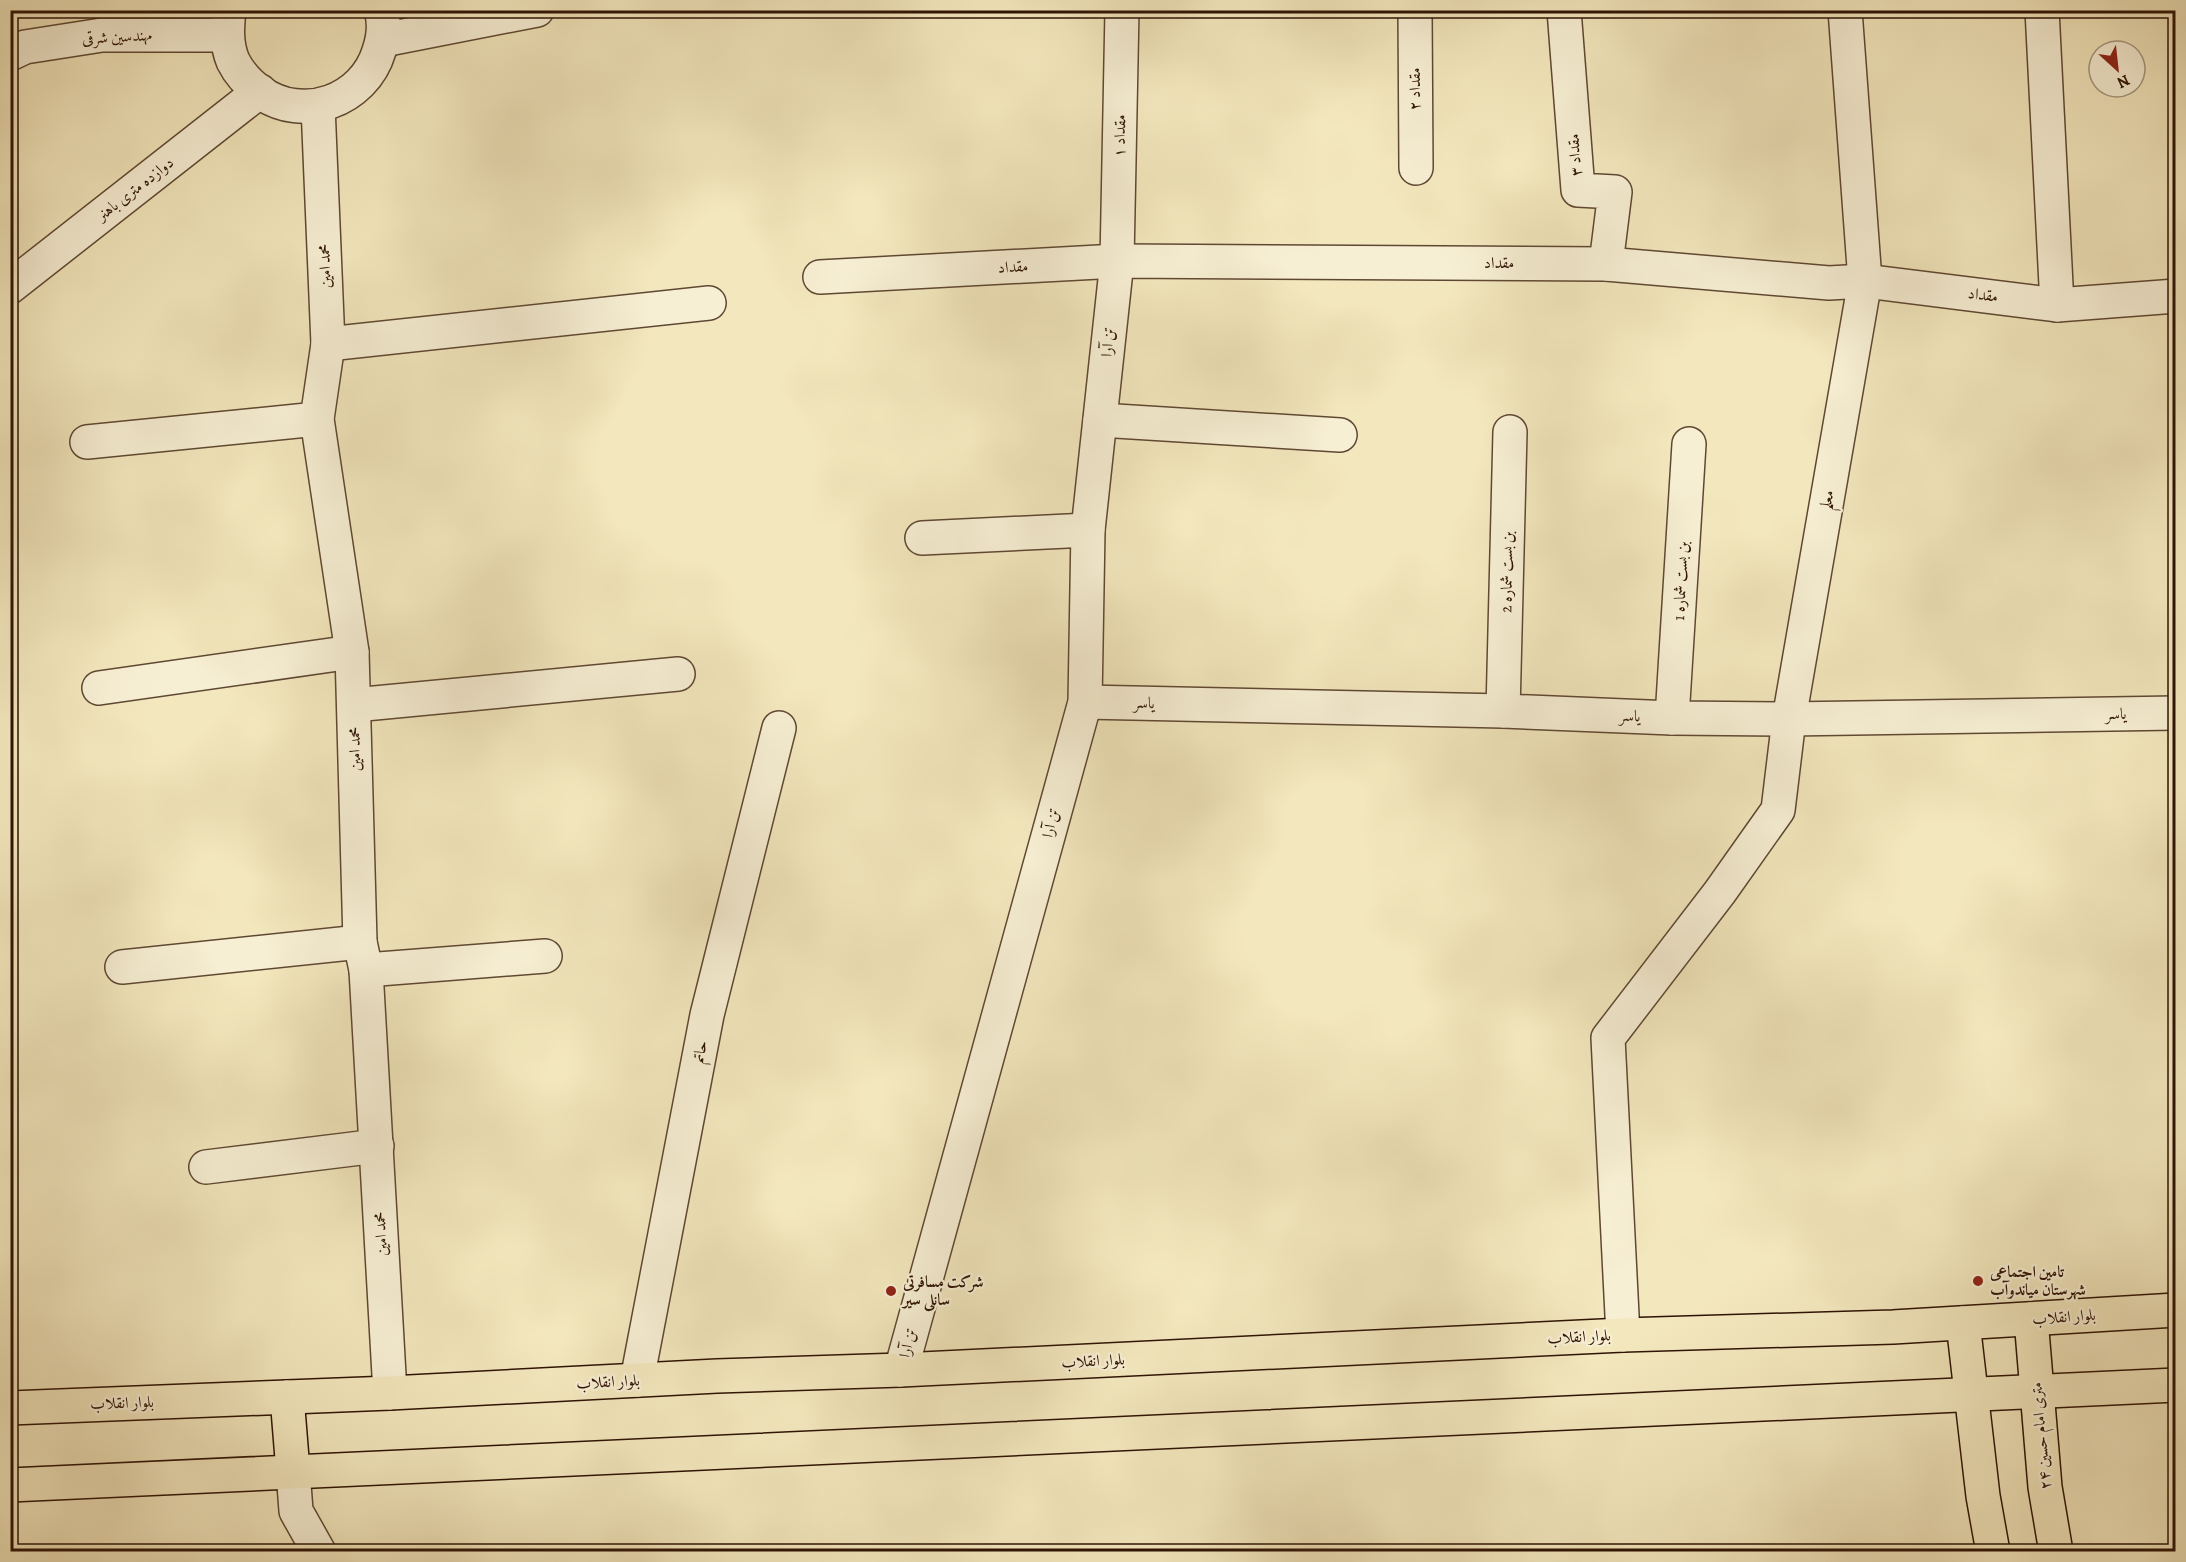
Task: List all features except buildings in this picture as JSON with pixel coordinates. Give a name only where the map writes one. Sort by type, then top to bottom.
[{"type":"main road","name":"بلوار انقلاب","points":[[10,1408],[390,1394],[637,1380],[901,1370],[1623,1335],[1893,1327],[2175,1310]]},
{"type":"main road","name":"۲۴ متری امام حسین","points":[[2031,1319],[2045,1486],[2056,1551]]},
{"type":"main road","points":[[1963,1323],[1983,1496],[1993,1551]]},
{"type":"main road","points":[[10,1485],[2175,1385]]},
{"type":"main road","points":[[287,1397],[293,1471]]},
{"type":"street","points":[[228,23],[234,61],[248,84],[270,99],[294,106],[318,106],[342,98],[361,84],[376,63],[382,25],[537,10]]},
{"type":"street","name":"مقداد ۱","points":[[1117,261],[1122,10]]},
{"type":"street","name":"مقداد ۲","points":[[1415,10],[1416,168]]},
{"type":"street","name":"مقداد ۳","points":[[1564,10],[1578,190],[1616,192],[1606,264]]},
{"type":"street","name":"معلم","points":[[1623,1335],[1608,1038],[1720,892],[1778,810],[1789,719],[1865,281],[1845,10]]},
{"type":"street","points":[[2043,10],[2057,305]]},
{"type":"street","name":"مهندسین شرقی","points":[[10,54],[25,47],[102,35],[228,23]]},
{"type":"street","name":"دوازده متری باهنر","points":[[10,287],[260,91]]},
{"type":"street","name":"محمد امین","points":[[318,106],[328,344],[317,419],[352,652],[363,956],[377,1146],[390,1394]]},
{"type":"street","name":"مقداد","points":[[820,277],[1117,261],[1606,264],[1828,283],[1865,281],[2057,305],[2175,297]]},
{"type":"street","name":"تن آرا","points":[[901,1370],[1085,702],[1088,530],[1117,261]]},
{"type":"street","points":[[328,344],[709,303]]},
{"type":"street","points":[[87,442],[317,419]]},
{"type":"street","points":[[1100,420],[1340,435]]},
{"type":"street","name":"بن بست شماره 2","points":[[1503,711],[1510,432]]},
{"type":"street","name":"بن بست شماره 1","points":[[1672,718],[1689,444]]},
{"type":"street","points":[[922,538],[1088,530]]},
{"type":"street","points":[[99,688],[352,652]]},
{"type":"street","points":[[354,705],[678,674]]},
{"type":"street","name":"یاسر","points":[[1085,702],[1503,711],[1672,718],[1789,719],[2175,714]]},
{"type":"street","name":"حاتم","points":[[637,1380],[707,1015],[779,728]]},
{"type":"street","points":[[122,967],[363,956],[545,956]]},
{"type":"street","points":[[206,1167],[377,1146]]},
{"type":"street","points":[[293,1471],[296,1511],[319,1551]]},
{"type":"place","name":"تامین اجتماعی شهرستان میاندوآب","points":[[1978,1281]]},
{"type":"place","name":"شرکت مسافرتی سانلی سیر","points":[[891,1291]]}]
